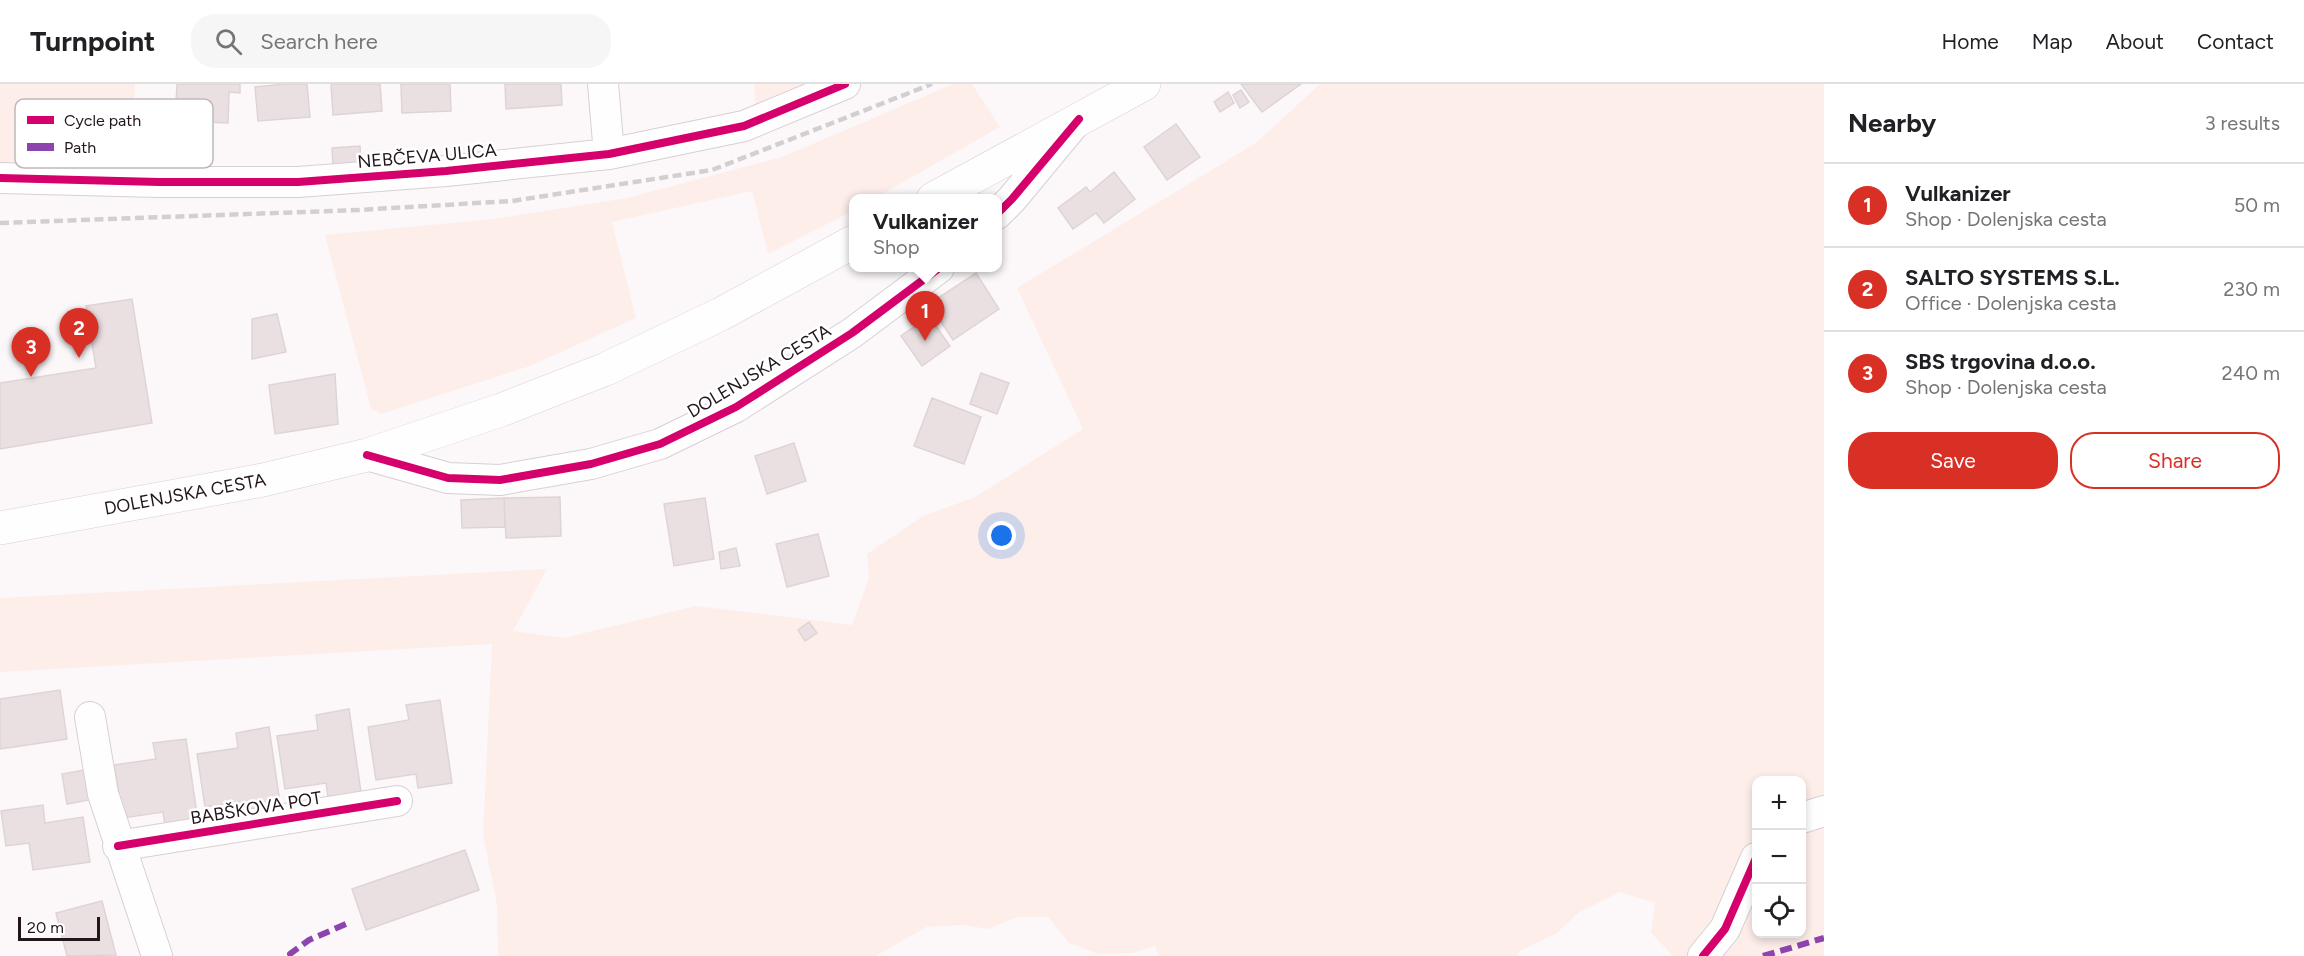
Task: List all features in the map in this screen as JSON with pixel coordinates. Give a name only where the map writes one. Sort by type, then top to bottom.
[{"type":"main road","points":[[940,194],[1144,84]]},
{"type":"main road","name":"DOLENJSKA CESTA","points":[[0,528],[263,480],[367,455],[501,410],[606,369],[721,314],[849,244]]},
{"type":"street","points":[[603,84],[609,154]]},
{"type":"street","name":"NEBČEVA ULICA","points":[[0,177],[159,182],[298,182],[446,171],[609,154],[744,126],[845,84]]},
{"type":"street","points":[[1002,209],[1079,119]]},
{"type":"street","name":"DOLENJSKA CESTA","points":[[367,455],[448,478],[500,480],[591,464],[660,444],[736,407],[852,333],[932,272]]},
{"type":"street","points":[[90,717],[103,794],[118,846],[157,956]]},
{"type":"street","name":"BABŠKOVA POT","points":[[118,846],[397,801]]},
{"type":"street","points":[[1806,817],[1824,811]]},
{"type":"street","points":[[1703,956],[1725,929],[1752,867]]},
{"type":"shaded area","points":[[0,84],[135,84],[135,99],[15,99],[15,168],[133,168],[133,174],[0,168]]},
{"type":"shaded area","points":[[754,84],[823,84],[756,110]]},
{"type":"shaded area","points":[[953,84],[972,84],[1000,127],[882,194],[849,194],[849,213],[768,254],[752,191],[612,222],[636,318],[530,366],[381,414],[371,409],[325,235],[493,219],[627,198],[782,157]]},
{"type":"shaded area","points":[[1320,84],[1824,84],[1824,956],[1673,956],[1651,933],[1655,903],[1620,892],[1578,913],[1557,933],[1520,951],[1517,956],[1159,956],[1155,946],[1132,953],[1098,954],[1069,943],[1048,917],[1018,917],[988,929],[963,925],[926,927],[876,956],[498,956],[497,905],[483,835],[492,644],[0,672],[0,598],[547,569],[513,631],[564,638],[696,606],[852,625],[869,578],[867,554],[923,516],[975,497],[1083,429],[1017,288],[1256,143]]},
{"type":"building","points":[[177,84],[240,84],[240,93],[229,92],[228,123],[213,122],[213,99],[176,99]]},
{"type":"building","points":[[307,84],[310,117],[258,121],[255,87]]},
{"type":"building","points":[[331,84],[380,84],[382,111],[333,115]]},
{"type":"building","points":[[401,84],[450,84],[451,111],[402,113]]},
{"type":"building","points":[[505,84],[561,84],[562,105],[506,109]]},
{"type":"building","points":[[1241,84],[1301,84],[1262,112]]},
{"type":"building","points":[[1241,90],[1249,102],[1240,108],[1233,95]]},
{"type":"building","points":[[1228,92],[1234,103],[1220,112],[1214,102]]},
{"type":"building","points":[[1176,124],[1200,157],[1167,180],[1144,147]]},
{"type":"building","points":[[360,146],[361,164],[333,166],[332,148]]},
{"type":"building","points":[[1114,172],[1135,199],[1104,223],[1096,213],[1073,229],[1058,208],[1086,187],[1090,192]]},
{"type":"building","points":[[976,273],[999,309],[953,340],[929,304]]},
{"type":"building","points":[[132,299],[152,423],[0,449],[0,383],[96,368],[86,306]]},
{"type":"building","points":[[277,314],[286,352],[252,359],[252,319]]},
{"type":"building","points":[[929,316],[950,346],[922,366],[901,336]]},
{"type":"building","points":[[981,373],[1009,383],[997,414],[970,404]]},
{"type":"building","points":[[335,374],[338,424],[275,434],[269,385]]},
{"type":"building","points":[[932,398],[981,417],[964,464],[914,446]]},
{"type":"building","points":[[794,443],[806,481],[767,494],[755,456]]},
{"type":"building","points":[[560,497],[561,536],[506,538],[504,498]]},
{"type":"building","points":[[504,498],[505,527],[462,528],[461,500]]},
{"type":"building","points":[[705,498],[714,559],[674,566],[664,504]]},
{"type":"building","points":[[818,534],[829,576],[787,587],[776,544]]},
{"type":"building","points":[[736,548],[740,566],[721,569],[719,552]]},
{"type":"building","points":[[809,622],[817,633],[805,641],[798,630]]},
{"type":"building","points":[[60,690],[67,739],[0,749],[0,699]]},
{"type":"building","points":[[440,700],[452,783],[418,788],[416,774],[376,780],[368,727],[409,720],[406,705]]},
{"type":"building","points":[[349,709],[361,792],[328,797],[326,783],[285,789],[277,736],[318,730],[316,715]]},
{"type":"building","points":[[269,727],[281,810],[248,815],[246,801],[205,807],[197,754],[238,748],[236,733]]},
{"type":"building","points":[[186,739],[198,821],[165,826],[163,812],[123,818],[114,765],[156,759],[153,743]]},
{"type":"building","points":[[90,769],[94,799],[67,804],[62,774]]},
{"type":"building","points":[[43,805],[45,823],[83,817],[90,862],[33,870],[29,843],[6,846],[1,811]]},
{"type":"building","points":[[465,850],[479,890],[366,930],[352,889]]},
{"type":"building","points":[[102,901],[116,955],[67,956],[56,913]]},
{"type":"railway","points":[[0,223],[358,210],[512,201],[712,170],[932,84]]},
{"type":"marked path","points":[[291,956],[290,954],[309,940],[346,924]]},
{"type":"marked path","points":[[1763,956],[1824,938]]},
{"type":"cycle path","points":[[0,178],[159,182],[298,182],[446,171],[609,154],[744,126],[845,84]]},
{"type":"cycle path","points":[[1002,209],[1079,119]]},
{"type":"cycle path","points":[[367,455],[448,478],[500,480],[591,464],[660,444],[736,407],[852,333],[934,272]]},
{"type":"cycle path","points":[[118,846],[397,801]]},
{"type":"cycle path","points":[[1703,956],[1725,929],[1752,867]]},
{"type":"place","name":"Vulkanizer","points":[[925,341]]},
{"type":"place","name":"SALTO SYSTEMS S.L.","points":[[79,358]]},
{"type":"place","name":"SBS trgovina d.o.o.","points":[[31,377]]}]
